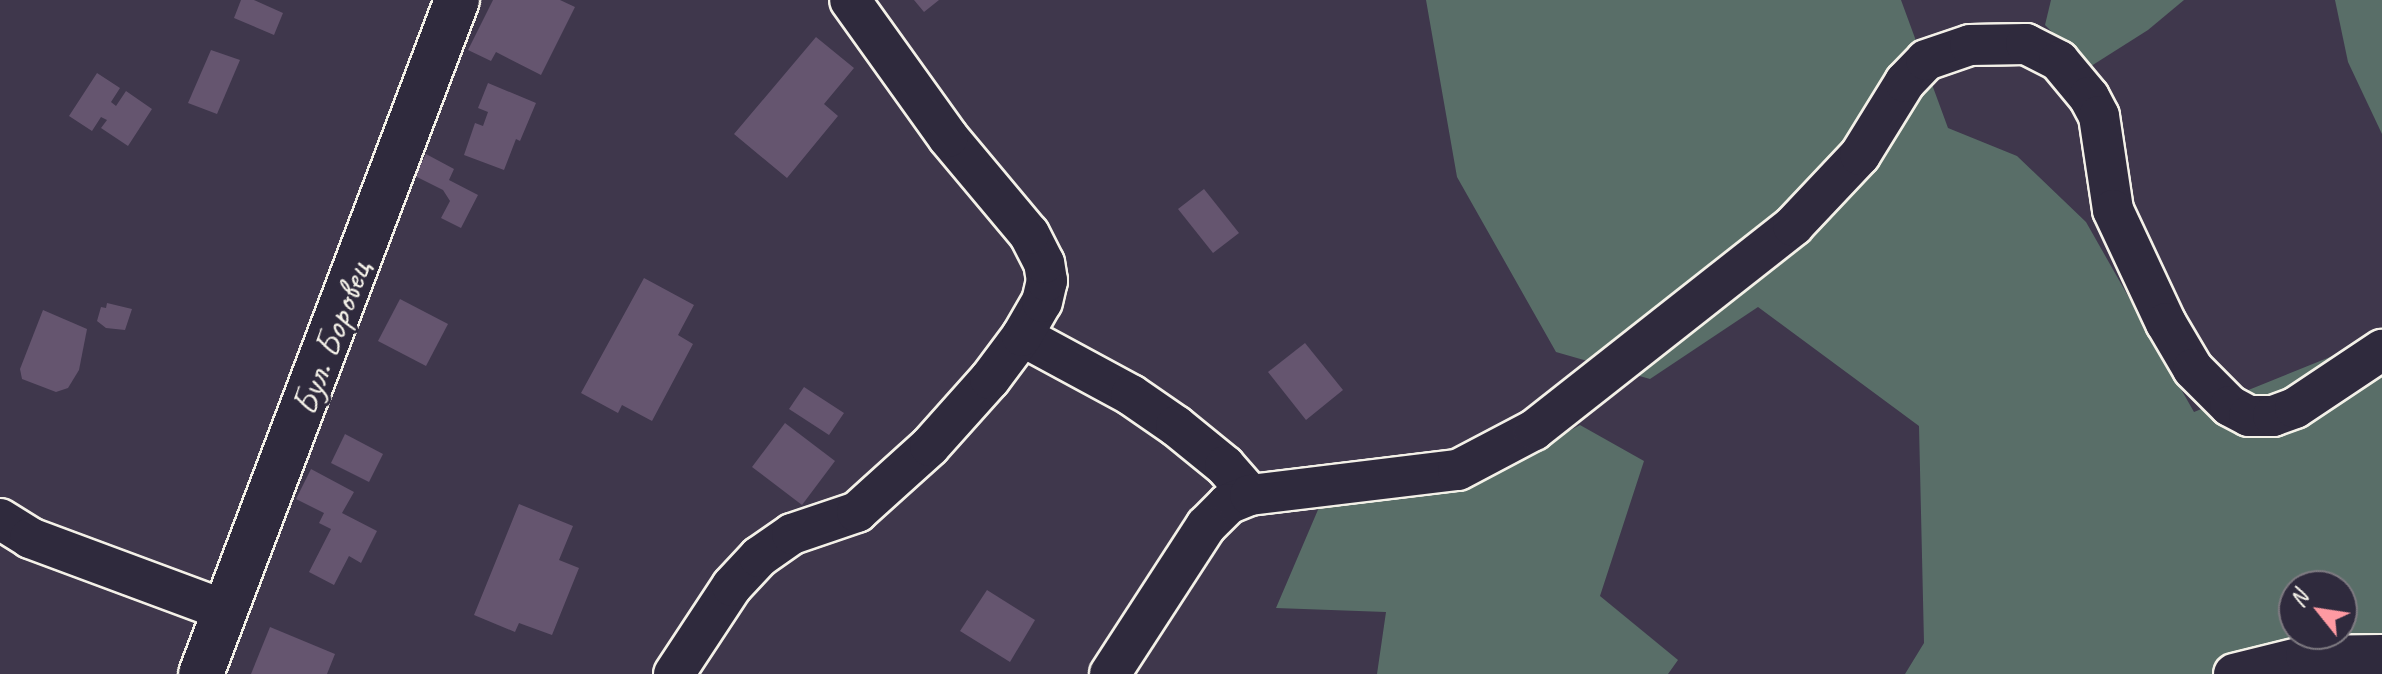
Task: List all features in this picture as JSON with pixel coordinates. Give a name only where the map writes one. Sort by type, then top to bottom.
[{"type":"street","name":"Бул. Боровец","points":[[201,674],[457,0]]},
{"type":"street","points":[[674,674],[732,586],[759,557],[792,534],[857,512],[883,492],[930,446],[990,379],[1022,336],[1042,302],[1047,281],[1034,244],[948,137],[850,0]]},
{"type":"street","points":[[1110,674],[1206,526],[1228,504],[1250,495],[1458,470],[1534,430],[1793,226],[1860,155],[1905,82],[1926,60],[1950,49],[1970,45],[2026,44],[2059,61],[2089,97],[2099,116],[2113,210],[2166,323],[2193,369],[2230,406],[2249,416],[2273,416],[2295,408],[2382,350]]},
{"type":"street","points":[[1022,336],[1131,395],[1176,426],[1225,466],[1250,495]]},
{"type":"street","points":[[0,519],[30,538],[226,611]]},
{"type":"street","points":[[2234,674],[2306,656],[2382,655]]},
{"type":"green space","points":[[1426,0],[1901,0],[1948,128],[2017,156],[2086,222],[2194,412],[2382,336],[2382,674],[1905,674],[1924,643],[1919,426],[1758,307],[1650,379],[1556,352],[1457,177]]},
{"type":"green space","points":[[2051,0],[2184,0],[2148,30],[2088,68],[2045,25]]},
{"type":"green space","points":[[2335,0],[2382,0],[2382,134],[2348,62]]},
{"type":"green space","points":[[1580,425],[1644,461],[1600,596],[1678,660],[1668,674],[1377,674],[1386,612],[1276,608],[1329,484],[1542,446]]},
{"type":"building","points":[[241,0],[254,0],[283,13],[274,35],[234,18]]},
{"type":"building","points":[[493,0],[560,0],[575,7],[541,75],[496,52],[491,61],[468,50]]},
{"type":"building","points":[[914,0],[939,0],[924,12]]},
{"type":"building","points":[[816,37],[854,68],[824,104],[838,116],[787,178],[734,134]]},
{"type":"building","points":[[211,50],[240,60],[217,114],[188,103]]},
{"type":"building","points":[[97,73],[120,88],[111,102],[116,106],[126,91],[152,109],[128,146],[101,128],[107,120],[101,117],[92,131],[69,116]]},
{"type":"building","points":[[488,83],[536,103],[520,141],[516,139],[504,170],[464,155],[475,123],[483,126],[488,112],[478,108]]},
{"type":"building","points":[[426,154],[454,169],[449,180],[478,195],[461,228],[441,218],[450,201],[443,190],[415,176]]},
{"type":"building","points":[[1204,189],[1239,233],[1213,253],[1178,209]]},
{"type":"building","points":[[644,278],[694,305],[678,335],[693,344],[652,421],[622,405],[618,413],[581,393]]},
{"type":"building","points":[[400,299],[448,324],[426,366],[378,341]]},
{"type":"building","points":[[107,303],[132,309],[125,330],[106,328],[97,321],[101,307],[106,308]]},
{"type":"building","points":[[43,310],[87,329],[79,370],[68,388],[56,392],[22,379],[20,369]]},
{"type":"building","points":[[1305,343],[1343,390],[1306,420],[1268,372]]},
{"type":"building","points":[[804,387],[844,413],[829,435],[789,409]]},
{"type":"building","points":[[785,423],[835,461],[802,505],[752,467]]},
{"type":"building","points":[[345,434],[383,454],[369,482],[331,463]]},
{"type":"building","points":[[311,469],[354,492],[342,513],[377,531],[361,563],[349,556],[334,585],[309,572],[331,529],[319,523],[324,513],[296,499]]},
{"type":"building","points":[[519,504],[573,526],[559,560],[579,568],[552,635],[519,623],[515,632],[474,615]]},
{"type":"building","points":[[987,590],[1035,620],[1010,662],[960,631]]},
{"type":"building","points":[[270,627],[335,654],[327,674],[251,674]]}]
